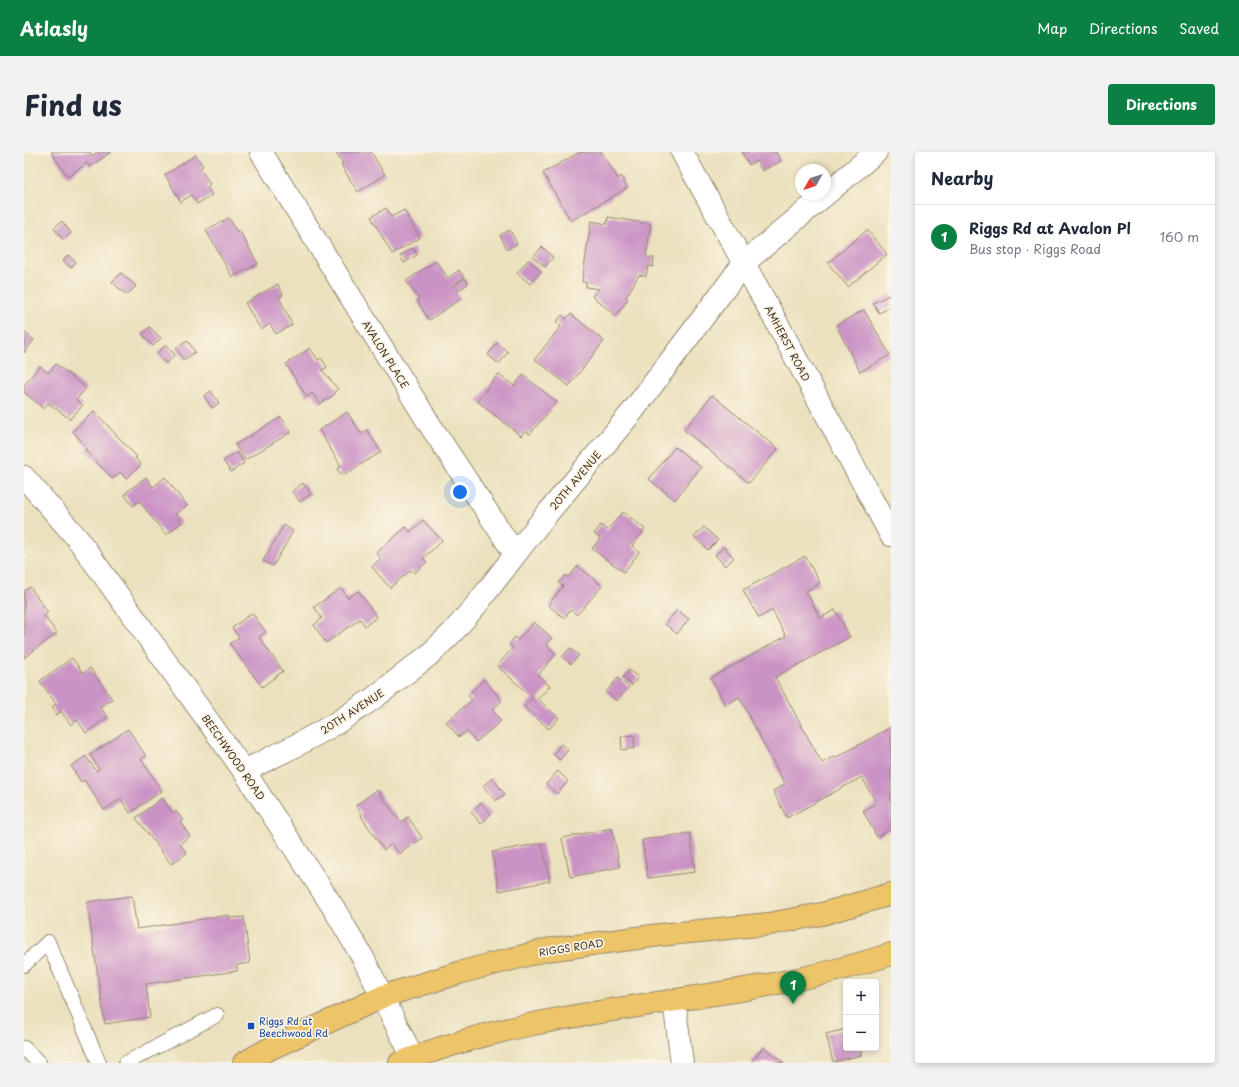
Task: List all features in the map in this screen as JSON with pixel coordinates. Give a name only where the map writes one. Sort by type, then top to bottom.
[{"type":"main road","name":"RIGGS ROAD","points":[[244,1063],[267,1050],[384,996],[462,972],[546,950],[660,935],[769,924],[822,914],[891,894]]},
{"type":"main road","points":[[406,1060],[474,1038],[533,1023],[586,1013],[743,991],[809,978],[891,954]]},
{"type":"street","name":"AVALON PLACE","points":[[261,152],[430,425],[515,554]]},
{"type":"street","name":"AMHERST ROAD","points":[[682,152],[744,263],[891,535]]},
{"type":"street","name":"20TH AVENUE","points":[[244,771],[335,724],[374,698],[429,655],[458,627],[515,554],[632,412],[744,263],[876,152]]},
{"type":"street","name":"BEECHWOOD ROAD","points":[[24,477],[77,538],[244,771],[333,907],[384,996],[406,1060]]},
{"type":"street","points":[[674,1000],[682,1063]]},
{"type":"lane","points":[[24,965],[48,942],[99,1063]]},
{"type":"lane","points":[[126,1063],[217,1015]]},
{"type":"lane","points":[[24,1048],[39,1063]]},
{"type":"building","points":[[51,152],[90,152],[92,156],[97,152],[111,152],[90,167],[87,163],[68,177]]},
{"type":"building","points":[[336,152],[371,152],[385,175],[358,192],[341,165],[343,164]]},
{"type":"building","points":[[580,152],[602,152],[618,179],[621,176],[627,188],[571,221],[543,173]]},
{"type":"building","points":[[742,152],[776,152],[781,161],[762,171],[757,161],[749,165]]},
{"type":"building","points":[[196,155],[203,166],[200,168],[210,184],[207,187],[212,195],[197,204],[191,195],[181,202],[165,175]]},
{"type":"building","points":[[386,208],[391,217],[404,210],[420,238],[392,254],[371,217]]},
{"type":"building","points":[[608,217],[651,224],[646,257],[654,258],[653,267],[648,266],[646,276],[639,275],[626,297],[628,299],[616,316],[592,296],[599,289],[586,287],[586,282],[582,282],[591,221],[607,224]]},
{"type":"building","points":[[229,218],[237,232],[239,230],[258,264],[232,277],[206,230]]},
{"type":"building","points":[[62,221],[71,233],[63,240],[54,228]]},
{"type":"building","points":[[510,230],[517,244],[507,249],[500,235]]},
{"type":"building","points":[[867,230],[887,254],[848,287],[828,263]]},
{"type":"building","points":[[542,247],[553,257],[545,267],[533,257]]},
{"type":"building","points":[[413,248],[417,255],[404,263],[400,256]]},
{"type":"building","points":[[68,255],[76,262],[71,268],[63,261]]},
{"type":"building","points":[[528,260],[541,271],[530,284],[517,273]]},
{"type":"building","points":[[436,261],[448,278],[459,270],[464,277],[452,287],[465,278],[468,284],[456,292],[461,299],[429,320],[417,301],[419,299],[406,281]]},
{"type":"building","points":[[121,273],[136,286],[127,295],[112,282]]},
{"type":"building","points":[[278,284],[283,295],[279,297],[292,325],[276,334],[270,324],[261,330],[245,303]]},
{"type":"building","points":[[891,294],[891,307],[879,313],[873,303]]},
{"type":"building","points":[[864,310],[890,355],[860,372],[836,325]]},
{"type":"building","points":[[571,314],[604,341],[569,386],[535,359],[561,326],[556,322],[562,315],[566,319]]},
{"type":"building","points":[[150,327],[161,338],[153,346],[142,334]]},
{"type":"building","points":[[24,332],[34,340],[24,353]]},
{"type":"building","points":[[187,340],[195,352],[184,360],[176,348]]},
{"type":"building","points":[[497,343],[508,352],[499,364],[488,355]]},
{"type":"building","points":[[166,345],[175,355],[166,364],[157,353]]},
{"type":"building","points":[[310,348],[318,360],[321,358],[327,367],[322,370],[338,389],[334,392],[335,394],[320,404],[312,393],[307,397],[286,364]]},
{"type":"building","points":[[56,364],[86,388],[76,400],[83,405],[70,419],[48,403],[44,409],[24,392],[24,385],[40,366],[48,373]]},
{"type":"building","points":[[498,374],[514,386],[523,375],[557,402],[530,434],[525,431],[521,436],[477,401]]},
{"type":"building","points":[[211,391],[219,403],[212,408],[204,396]]},
{"type":"building","points":[[712,395],[778,449],[749,483],[684,430]]},
{"type":"building","points":[[94,411],[137,457],[135,458],[141,465],[126,479],[120,472],[113,479],[85,450],[87,448],[73,431]]},
{"type":"building","points":[[347,412],[361,434],[367,430],[381,452],[342,476],[337,469],[341,466],[319,430]]},
{"type":"building","points":[[281,417],[291,432],[245,460],[235,445]]},
{"type":"building","points":[[675,447],[701,467],[675,500],[649,479]]},
{"type":"building","points":[[237,452],[244,463],[231,472],[223,461]]},
{"type":"building","points":[[146,477],[153,487],[165,477],[187,506],[175,514],[181,523],[166,535],[139,501],[133,506],[124,494]]},
{"type":"building","points":[[303,483],[311,494],[300,502],[292,491]]},
{"type":"building","points":[[623,512],[645,529],[632,546],[639,552],[624,572],[592,549],[600,538],[594,534],[601,525],[607,530]]},
{"type":"building","points":[[423,520],[442,541],[423,558],[427,562],[414,573],[411,570],[390,588],[372,567],[381,558],[376,553],[406,527],[410,532]]},
{"type":"building","points":[[284,525],[293,531],[273,566],[263,561]]},
{"type":"building","points":[[704,527],[718,540],[708,550],[694,537]]},
{"type":"building","points":[[724,547],[734,558],[725,566],[715,555]]},
{"type":"building","points":[[805,556],[820,583],[806,591],[820,618],[835,610],[850,637],[775,677],[822,763],[833,757],[835,758],[891,727],[891,829],[877,837],[863,811],[876,803],[862,777],[787,818],[773,791],[785,784],[739,697],[725,705],[711,678],[786,636],[772,610],[759,618],[743,590]]},
{"type":"building","points":[[578,566],[602,586],[577,615],[571,610],[564,618],[548,605],[563,586],[559,583],[566,575],[568,578]]},
{"type":"building","points":[[30,587],[48,612],[44,616],[57,633],[24,658],[24,591]]},
{"type":"building","points":[[341,588],[348,598],[358,591],[377,617],[365,626],[360,619],[326,643],[314,625],[322,618],[314,607]]},
{"type":"building","points":[[677,610],[689,619],[677,634],[665,624]]},
{"type":"building","points":[[252,613],[266,632],[259,637],[283,671],[262,687],[230,644],[239,637],[232,628]]},
{"type":"building","points":[[534,622],[552,638],[546,644],[556,654],[538,675],[550,686],[538,699],[559,718],[549,729],[524,707],[533,698],[497,666],[513,648],[509,644],[515,637],[518,640]]},
{"type":"building","points":[[570,648],[579,655],[571,664],[562,657]]},
{"type":"building","points":[[72,658],[83,673],[90,668],[112,699],[100,707],[108,717],[86,733],[77,720],[71,725],[61,711],[57,715],[52,707],[56,704],[40,681]]},
{"type":"building","points":[[629,670],[638,677],[632,685],[623,678]]},
{"type":"building","points":[[618,678],[629,687],[617,701],[606,692]]},
{"type":"building","points":[[484,679],[502,701],[492,710],[501,721],[476,742],[467,731],[459,737],[446,722],[472,700],[468,695]]},
{"type":"building","points":[[128,729],[146,756],[141,759],[162,791],[130,813],[121,799],[104,810],[84,780],[81,782],[71,766],[86,756],[96,771],[99,769],[90,755]]},
{"type":"building","points":[[634,735],[635,748],[622,750],[621,736]]},
{"type":"building","points":[[561,744],[568,750],[560,760],[553,754]]},
{"type":"building","points":[[558,771],[568,781],[557,794],[546,784]]},
{"type":"building","points":[[492,778],[505,794],[495,801],[483,786]]},
{"type":"building","points":[[377,790],[401,822],[408,817],[422,838],[399,854],[392,844],[384,850],[361,816],[362,815],[356,805]]},
{"type":"building","points":[[162,798],[173,813],[176,811],[183,820],[180,822],[190,836],[180,844],[187,853],[171,864],[136,818]]},
{"type":"building","points":[[481,803],[491,814],[481,824],[471,812]]},
{"type":"building","points":[[612,828],[620,867],[570,877],[562,838]]},
{"type":"building","points":[[690,833],[695,872],[648,878],[642,840]]},
{"type":"building","points":[[542,843],[550,881],[499,891],[492,852]]},
{"type":"building","points":[[132,896],[137,929],[229,915],[229,918],[244,917],[250,963],[237,965],[237,971],[146,984],[150,1017],[105,1024],[87,902]]},
{"type":"building","points":[[843,1030],[843,1051],[861,1051],[862,1055],[833,1062],[826,1034]]},
{"type":"building","points":[[763,1047],[784,1063],[751,1063]]},
{"type":"place","name":"Riggs Rd at Avalon Pl","points":[[793,1004]]},
{"type":"place","name":"Riggs Rd at Beechwood Rd","points":[[251,1026]]}]
